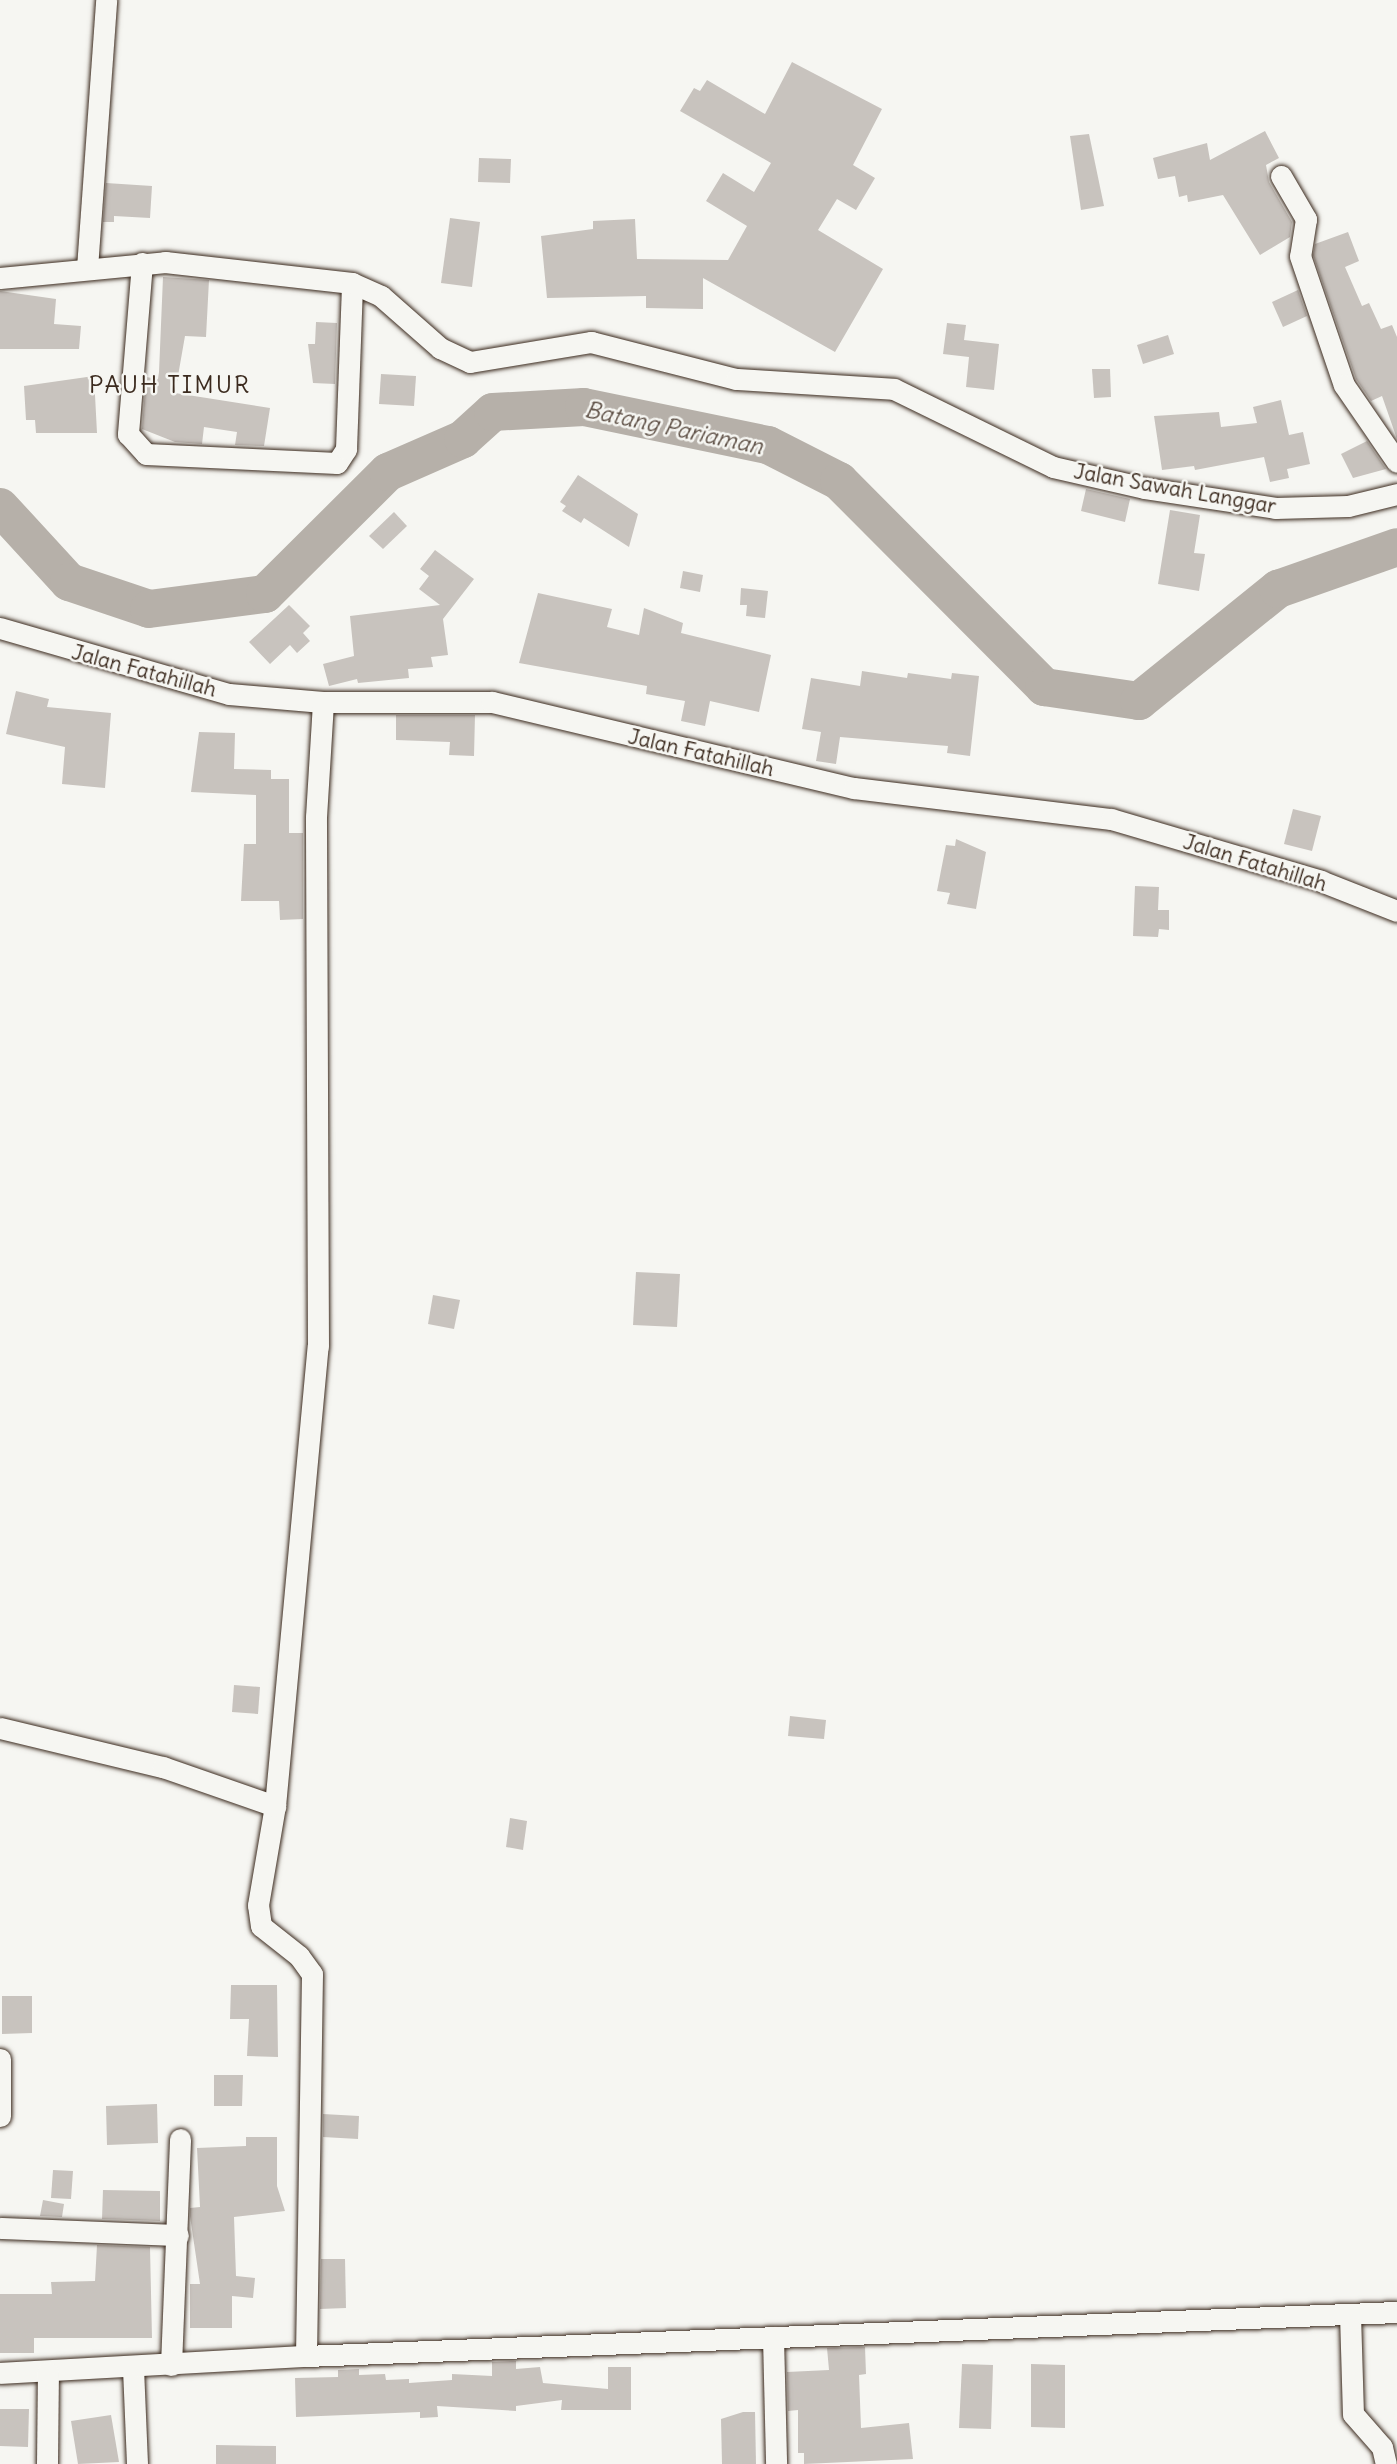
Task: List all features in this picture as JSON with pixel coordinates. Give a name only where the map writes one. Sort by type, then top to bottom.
[{"type":"street","points":[[87,268],[106,0]]},
{"type":"street","points":[[1282,176],[1306,219],[1300,256],[1344,385],[1397,462]]},
{"type":"street","points":[[142,263],[128,434],[146,454],[337,463],[346,449],[352,283]]},
{"type":"street","name":"Jalan Sawah Langgar","points":[[0,278],[142,263],[187,263],[352,283],[381,296],[440,348],[470,362],[591,342],[736,379],[894,389],[1053,467],[1145,488],[1275,508],[1322,508],[1397,494]]},
{"type":"street","name":"Jalan Fatahillah","points":[[0,628],[199,688],[323,702],[492,702],[854,788],[1111,819],[1321,881],[1397,911]]},
{"type":"street","points":[[306,2356],[312,1974],[258,1920],[275,1806],[318,1346],[316,817],[323,702]]},
{"type":"street","points":[[0,1728],[163,1767],[275,1806]]},
{"type":"street","points":[[0,2059],[0,2116]]},
{"type":"street","points":[[171,2365],[180,2138]]},
{"type":"street","points":[[0,2228],[178,2235]]},
{"type":"street","points":[[0,2373],[134,2368],[306,2356],[1397,2312]]},
{"type":"street","points":[[1350,2314],[1353,2414],[1382,2447],[1386,2464]]},
{"type":"street","points":[[773,2337],[776,2464]]},
{"type":"street","points":[[134,2368],[137,2464]]},
{"type":"street","points":[[47,2464],[48,2372]]},
{"type":"building","points":[[792,62],[882,109],[853,165],[875,178],[856,210],[837,199],[818,230],[883,269],[835,352],[703,278],[703,309],[646,308],[646,296],[547,298],[541,236],[593,229],[593,221],[635,219],[637,259],[728,260],[747,226],[706,201],[723,173],[754,192],[771,163],[680,111],[694,88],[700,91],[707,80],[765,114]]},
{"type":"building","points":[[1265,131],[1279,158],[1266,165],[1269,182],[1292,222],[1290,237],[1260,255],[1223,195],[1188,202],[1187,195],[1179,197],[1175,176],[1158,179],[1153,158],[1207,143],[1210,160]]},
{"type":"building","points":[[1089,134],[1104,206],[1081,210],[1070,136]]},
{"type":"building","points":[[479,158],[511,159],[510,183],[478,182]]},
{"type":"building","points":[[106,183],[152,186],[150,218],[114,216],[114,222],[103,222]]},
{"type":"building","points":[[450,218],[480,222],[472,287],[441,283]]},
{"type":"building","points":[[1348,232],[1359,261],[1345,267],[1362,306],[1369,303],[1381,329],[1392,325],[1397,337],[1397,439],[1382,396],[1371,401],[1356,379],[1313,255],[1315,244]]},
{"type":"building","points":[[163,277],[209,280],[206,337],[185,336],[175,393],[270,408],[264,446],[235,445],[237,432],[204,427],[202,444],[175,442],[142,429],[146,377],[158,379],[159,372]]},
{"type":"building","points":[[1298,290],[1307,316],[1283,327],[1272,302]]},
{"type":"building","points":[[0,291],[56,299],[54,324],[81,326],[79,349],[0,349]]},
{"type":"building","points":[[316,322],[337,323],[335,384],[313,383],[308,344],[315,344]]},
{"type":"building","points":[[947,323],[966,325],[964,340],[999,344],[994,390],[966,387],[969,357],[943,354]]},
{"type":"building","points":[[1168,335],[1174,354],[1143,364],[1137,345]]},
{"type":"building","points":[[1092,369],[1110,369],[1111,397],[1094,398]]},
{"type":"building","points":[[381,374],[416,376],[414,406],[379,404]]},
{"type":"building","points":[[94,376],[97,433],[36,433],[35,420],[26,420],[24,386]]},
{"type":"building","points":[[1281,400],[1289,435],[1303,432],[1310,464],[1287,469],[1289,478],[1270,482],[1264,457],[1195,470],[1194,466],[1162,470],[1154,416],[1219,412],[1221,427],[1257,423],[1253,407]]},
{"type":"building","points":[[1367,441],[1386,469],[1353,478],[1341,454]]},
{"type":"building","points":[[578,475],[638,514],[629,547],[584,518],[581,523],[562,511],[566,506],[560,502]]},
{"type":"building","points":[[1086,489],[1130,499],[1125,522],[1081,511]]},
{"type":"building","points":[[1170,510],[1200,515],[1194,553],[1205,554],[1199,591],[1158,584]]},
{"type":"building","points":[[394,512],[407,526],[383,549],[369,536]]},
{"type":"building","points":[[435,550],[474,579],[443,619],[448,655],[431,657],[433,667],[408,669],[409,678],[358,683],[357,679],[329,686],[323,664],[354,656],[350,616],[440,605],[419,589],[429,576],[420,569]]},
{"type":"building","points":[[683,571],[703,575],[700,592],[680,588]]},
{"type":"building","points":[[741,588],[768,591],[765,618],[746,616],[747,605],[740,605]]},
{"type":"building","points":[[538,593],[612,609],[607,627],[639,635],[644,608],[683,623],[681,633],[771,655],[759,712],[710,701],[705,726],[681,721],[685,701],[646,694],[647,686],[519,663]]},
{"type":"building","points":[[289,605],[310,626],[303,633],[310,641],[297,653],[290,645],[270,664],[249,642]]},
{"type":"building","points":[[862,671],[907,678],[908,673],[951,679],[952,673],[979,676],[970,756],[947,753],[948,746],[840,737],[836,764],[816,761],[821,732],[802,729],[811,678],[860,686]]},
{"type":"building","points":[[16,691],[49,699],[47,707],[111,713],[105,788],[62,784],[65,747],[6,734]]},
{"type":"building","points":[[396,715],[475,715],[474,756],[449,755],[450,742],[396,740]]},
{"type":"building","points":[[199,732],[235,733],[234,769],[271,770],[271,779],[289,779],[289,833],[303,833],[303,919],[280,920],[279,901],[241,901],[244,844],[256,844],[256,795],[191,792]]},
{"type":"building","points":[[1293,809],[1321,816],[1312,851],[1284,844]]},
{"type":"building","points":[[956,839],[986,852],[976,909],[947,904],[950,893],[937,891],[946,845],[955,846]]},
{"type":"building","points":[[1135,886],[1159,887],[1158,910],[1169,910],[1169,930],[1159,929],[1158,937],[1133,936]]},
{"type":"building","points":[[636,1272],[680,1274],[677,1327],[633,1325]]},
{"type":"building","points":[[433,1295],[460,1300],[454,1329],[428,1324]]},
{"type":"building","points":[[234,1685],[260,1687],[258,1714],[232,1712]]},
{"type":"building","points":[[790,1716],[826,1720],[824,1739],[788,1736]]},
{"type":"building","points":[[510,1818],[527,1821],[523,1850],[506,1847]]},
{"type":"building","points":[[231,1985],[277,1985],[278,2057],[247,2056],[249,2019],[230,2019]]},
{"type":"building","points":[[2,1996],[32,1996],[32,2033],[2,2034]]},
{"type":"building","points":[[214,2075],[243,2075],[242,2106],[214,2106]]},
{"type":"building","points":[[157,2104],[158,2143],[107,2145],[106,2106]]},
{"type":"building","points":[[323,2114],[359,2116],[358,2139],[323,2137]]},
{"type":"building","points":[[246,2137],[277,2137],[277,2186],[285,2211],[234,2217],[236,2276],[255,2278],[253,2298],[232,2296],[232,2328],[190,2328],[190,2284],[200,2284],[190,2216],[190,2208],[200,2207],[197,2148],[246,2146]]},
{"type":"building","points":[[53,2170],[73,2171],[71,2199],[51,2198]]},
{"type":"building","points":[[103,2190],[160,2191],[160,2221],[102,2219]]},
{"type":"building","points":[[43,2200],[64,2204],[62,2217],[40,2216]]},
{"type":"building","points":[[97,2245],[150,2247],[152,2338],[34,2338],[34,2353],[0,2353],[0,2294],[52,2294],[51,2282],[95,2281]]},
{"type":"building","points":[[321,2259],[345,2259],[346,2308],[320,2309]]},
{"type":"building","points":[[865,2347],[866,2374],[859,2375],[861,2428],[909,2423],[913,2459],[804,2464],[804,2453],[798,2453],[798,2410],[788,2411],[787,2372],[829,2370],[827,2348]]},
{"type":"building","points":[[516,2361],[516,2369],[540,2367],[543,2383],[608,2389],[608,2367],[631,2367],[631,2410],[561,2410],[562,2400],[516,2406],[516,2411],[437,2406],[438,2417],[420,2418],[420,2412],[296,2417],[295,2378],[338,2377],[338,2370],[359,2369],[359,2375],[385,2374],[386,2380],[409,2379],[409,2383],[452,2380],[452,2374],[492,2376],[492,2362]]},
{"type":"building","points":[[962,2364],[993,2365],[991,2429],[959,2428]]},
{"type":"building","points":[[1031,2364],[1065,2365],[1065,2428],[1031,2427]]},
{"type":"building","points":[[0,2409],[29,2409],[28,2447],[0,2446]]},
{"type":"building","points":[[743,2412],[755,2412],[756,2464],[722,2464],[721,2419]]},
{"type":"building","points":[[111,2415],[119,2462],[78,2464],[71,2421]]},
{"type":"building","points":[[216,2445],[276,2446],[276,2464],[216,2464]]},
{"type":"waterway","name":"Batang Pariaman","points":[[0,507],[69,582],[149,609],[265,594],[388,472],[463,439],[493,412],[584,407],[768,445],[839,481],[1044,687],[1139,701],[1278,589],[1397,547]]},
{"type":"district","name":"PAUH TIMUR","points":[[170,385]]}]
